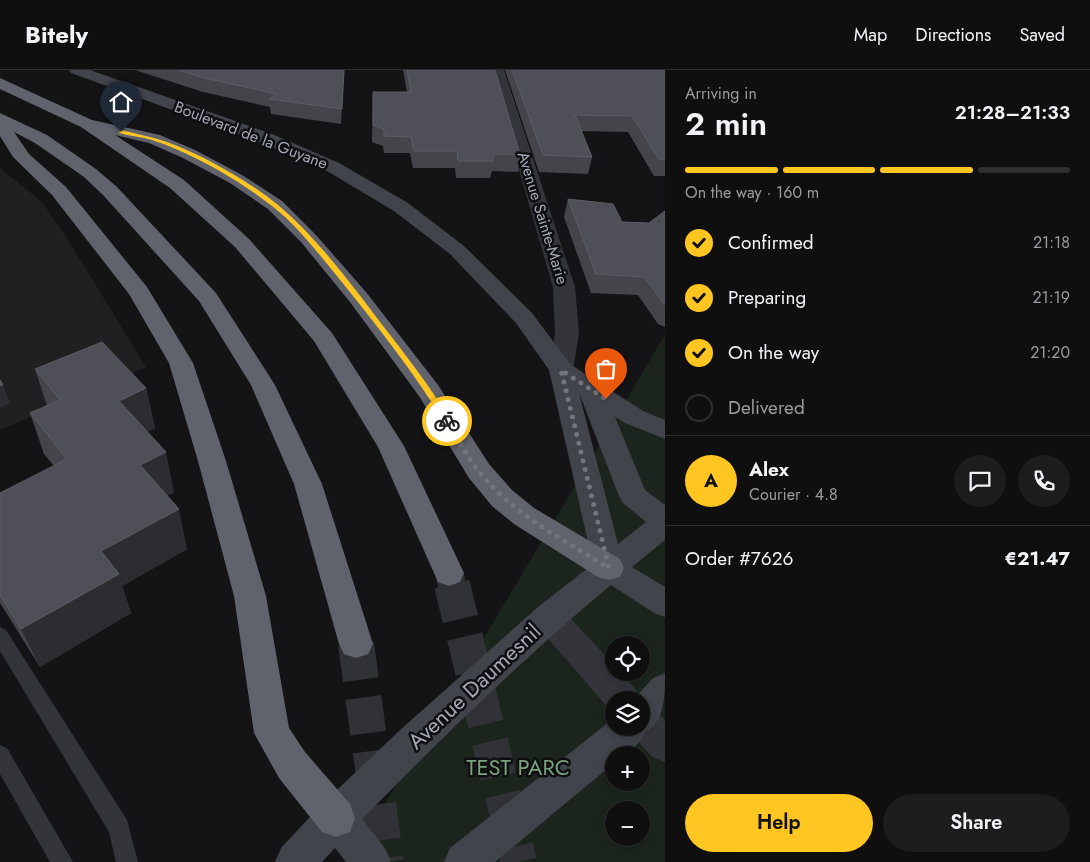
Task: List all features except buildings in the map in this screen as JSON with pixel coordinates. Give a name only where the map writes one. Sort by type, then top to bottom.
[{"type":"highway","points":[[0,83],[87,124],[177,184],[242,243],[324,338],[391,446],[449,573]]},
{"type":"highway","points":[[0,118],[41,139],[90,173],[110,190],[208,298],[263,385],[308,484],[356,644]]},
{"type":"highway","points":[[87,124],[154,139],[189,154],[236,179],[275,205],[308,238],[358,297],[429,391],[479,471],[502,498],[524,516],[609,568]]},
{"type":"highway","points":[[0,126],[14,142],[22,157],[59,191],[139,292],[180,363],[212,461],[250,596],[272,733],[292,765],[336,818]]},
{"type":"street","name":"Boulevard de la Guyane","points":[[76,70],[294,150],[333,167],[401,207],[457,250],[481,273],[524,318],[561,370],[634,416],[665,430]]},
{"type":"street","name":"Avenue Sainte-Marie","points":[[497,70],[564,287],[567,333],[561,370]]},
{"type":"street","name":"Boulevard de la Guyane","points":[[561,370],[609,568]]},
{"type":"street","points":[[592,391],[632,496],[665,522]]},
{"type":"street","name":"Avenue Daumesnil","points":[[295,862],[336,818],[412,743],[549,617],[665,522]]},
{"type":"street","points":[[609,568],[665,604]]},
{"type":"street","points":[[549,617],[616,691]]},
{"type":"street","points":[[650,708],[665,689]]},
{"type":"street","points":[[650,729],[665,745]]},
{"type":"street","points":[[464,862],[619,736]]},
{"type":"street","points":[[336,818],[371,862]]},
{"type":"lane","points":[[0,635],[119,828],[128,862]]},
{"type":"lane","points":[[0,755],[62,862]]},
{"type":"shaded area","points":[[0,168],[42,202],[68,240],[146,367],[0,430]]},
{"type":"green space","name":"TEST PARC","points":[[665,335],[665,862],[350,862]]},
{"type":"tunnel","points":[[449,573],[452,585]]},
{"type":"tunnel","points":[[452,584],[519,862]]},
{"type":"tunnel","points":[[356,644],[386,862]]},
{"type":"way so far","points":[[447,421],[479,471],[502,498],[524,516],[609,568],[561,370],[606,399]]},
{"type":"route","points":[[121,132],[154,139],[189,154],[236,179],[275,205],[308,238],[358,297],[429,391],[447,421]]}]
